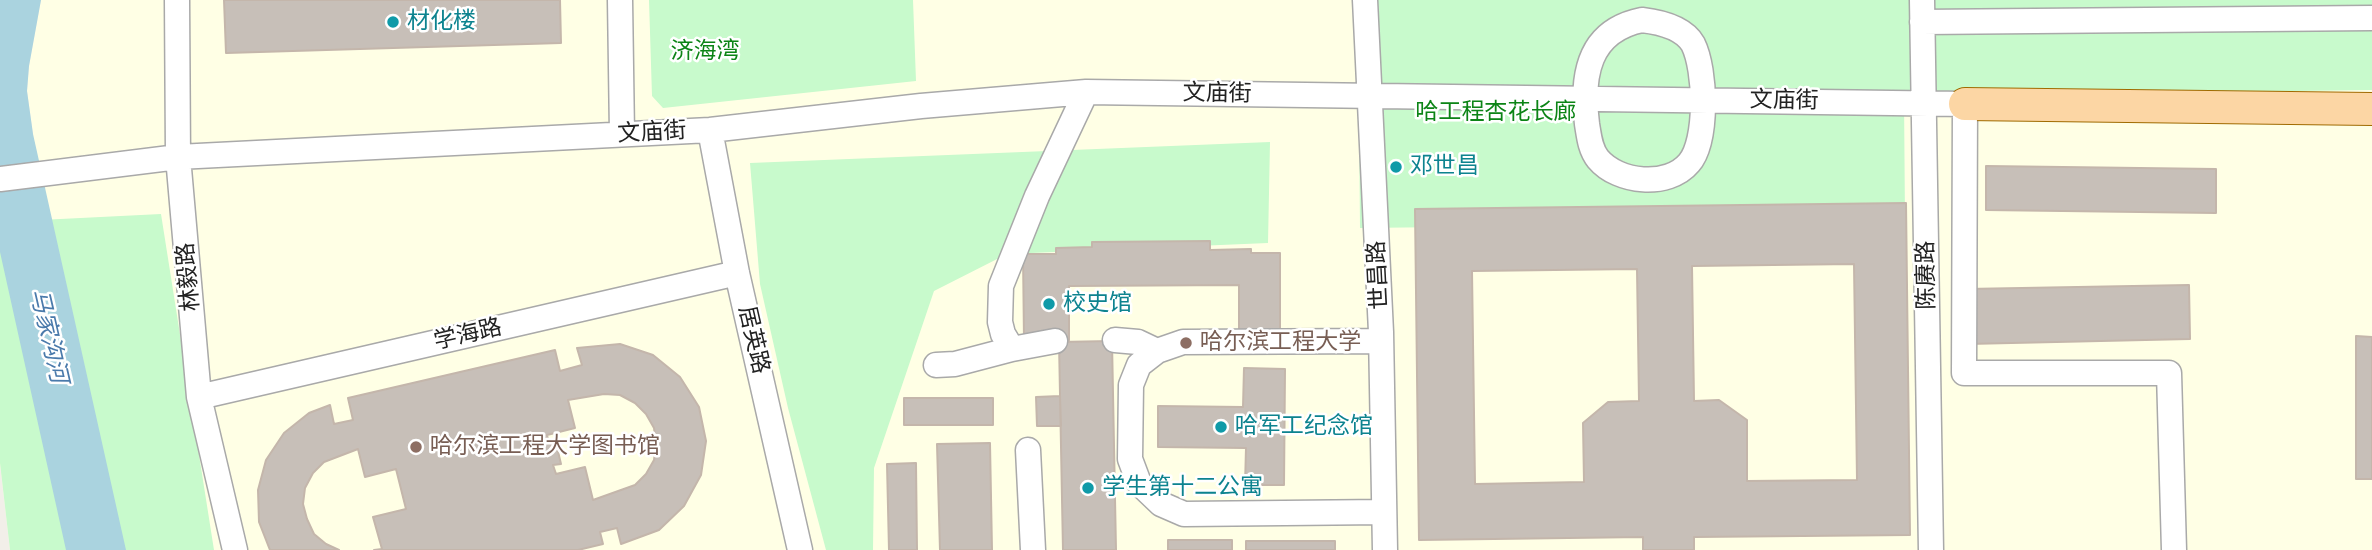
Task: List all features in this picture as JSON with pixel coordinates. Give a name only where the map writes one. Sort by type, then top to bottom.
[{"type":"main road","name":"文庙街","points":[[1965,104],[2372,108]]},
{"type":"street","name":"林毅路","points":[[177,0],[178,158],[199,397],[235,550]]},
{"type":"street","points":[[620,0],[622,134]]},
{"type":"street","name":"世昌路","points":[[1365,0],[1381,341],[1385,550]]},
{"type":"street","points":[[1922,11],[2253,10],[2372,18]]},
{"type":"street","name":"陈赓路","points":[[1922,11],[1931,550]]},
{"type":"street","points":[[1642,20],[1662,22],[1679,31],[1692,43],[1702,73],[1702,122],[1690,162],[1677,174],[1661,179],[1621,177],[1609,170],[1597,158],[1590,143],[1587,99],[1587,70],[1595,50],[1609,33],[1623,23],[1642,20]]},
{"type":"street","name":"文庙街","points":[[0,179],[178,158],[710,130],[920,106],[1086,92],[1965,104]]},
{"type":"street","points":[[1012,349],[1003,334],[1000,322],[999,305],[1003,279],[1037,196],[1086,92]]},
{"type":"street","points":[[1965,104],[1964,373],[2169,373],[2174,550]]},
{"type":"street","name":"居英路","points":[[710,130],[737,273],[800,550]]},
{"type":"street","name":"学海路","points":[[199,397],[737,273]]},
{"type":"street","points":[[1115,340],[1138,342],[1157,351]]},
{"type":"street","points":[[936,365],[955,364],[1055,341]]},
{"type":"street","points":[[1381,341],[1183,342],[1157,351],[1139,365],[1131,384],[1130,459],[1139,483],[1161,504],[1184,514],[1384,512]]},
{"type":"street","points":[[1028,450],[1033,550]]},
{"type":"shaded area","name":"哈尔滨工程大学","points":[[41,0],[2372,0],[2372,550],[10,550],[0,463],[0,223],[33,134],[27,91]]},
{"type":"green space","name":"济海湾","points":[[649,0],[913,0],[916,81],[663,108],[652,96]]},
{"type":"green space","name":"哈工程杏花长廊","points":[[1358,0],[2372,0],[2372,90],[1904,96],[1905,222],[1360,228]]},
{"type":"green space","points":[[1270,142],[1268,243],[1007,254],[934,291],[874,468],[873,550],[826,550],[788,408],[760,284],[750,163]]},
{"type":"green space","points":[[161,214],[214,550],[10,550],[0,463],[0,222]]},
{"type":"water","name":"马家沟河","points":[[0,0],[41,0],[27,91],[33,134],[126,550],[66,550],[0,252]]},
{"type":"building","name":"材化楼","points":[[224,0],[560,0],[561,43],[226,53]]},
{"type":"building","points":[[1986,166],[2216,169],[2216,213],[1986,210]]},
{"type":"building","points":[[1906,203],[1910,535],[1694,537],[1694,550],[1643,550],[1643,537],[1419,540],[1415,209]],"holes":[[[1854,264],[1857,480],[1747,481],[1747,420],[1719,400],[1694,401],[1692,266]],[[1637,269],[1639,401],[1608,402],[1583,423],[1584,482],[1475,484],[1472,271]]]},
{"type":"building","points":[[1210,241],[1210,250],[1251,249],[1251,253],[1280,253],[1280,335],[1239,335],[1239,285],[1069,286],[1069,340],[1024,340],[1023,254],[1056,254],[1056,248],[1092,247],[1092,242]]},
{"type":"building","points":[[2189,285],[2190,339],[1967,344],[1966,289]]},
{"type":"building","points":[[2356,336],[2372,337],[2372,479],[2356,479]]},
{"type":"building","name":"学生第十二公寓","points":[[1112,341],[1116,550],[1063,550],[1059,342]]},
{"type":"building","name":"哈尔滨工程大学图书馆","points":[[620,344],[653,355],[680,377],[699,407],[706,441],[701,475],[684,506],[659,530],[621,544],[617,528],[600,532],[603,544],[578,550],[374,550],[382,549],[373,517],[406,509],[396,469],[365,477],[358,449],[324,462],[313,473],[305,488],[303,504],[314,534],[339,550],[270,550],[259,522],[258,490],[266,460],[284,433],[309,413],[330,405],[334,424],[353,420],[348,398],[555,350],[560,371],[582,365],[577,348]],"holes":[[[604,394],[620,395],[635,403],[646,414],[654,428],[654,460],[646,474],[635,485],[593,500],[585,467],[556,474],[553,465],[561,464],[556,443],[549,444],[547,435],[575,428],[568,400]]]},
{"type":"building","name":"哈军工纪念馆","points":[[1244,368],[1285,369],[1284,485],[1245,485],[1246,448],[1158,447],[1158,406],[1243,407]]},
{"type":"building","points":[[1060,396],[1061,426],[1037,426],[1036,397]]},
{"type":"building","points":[[904,398],[993,398],[993,425],[904,425]]},
{"type":"building","points":[[990,443],[992,550],[940,550],[937,444]]},
{"type":"building","points":[[916,463],[917,550],[889,550],[887,464]]},
{"type":"building","points":[[1168,540],[1232,540],[1232,550],[1168,550]]},
{"type":"building","points":[[1246,541],[1335,541],[1335,550],[1246,550]]},
{"type":"place","name":"材化楼","points":[[393,22]]},
{"type":"place","name":"邓世昌","points":[[1396,167]]},
{"type":"place","name":"校史馆","points":[[1049,304]]},
{"type":"place","name":"哈尔滨工程大学","points":[[1186,343]]},
{"type":"place","name":"哈军工纪念馆","points":[[1221,427]]},
{"type":"place","name":"哈尔滨工程大学图书馆","points":[[416,447]]},
{"type":"place","name":"学生第十二公寓","points":[[1088,488]]}]
